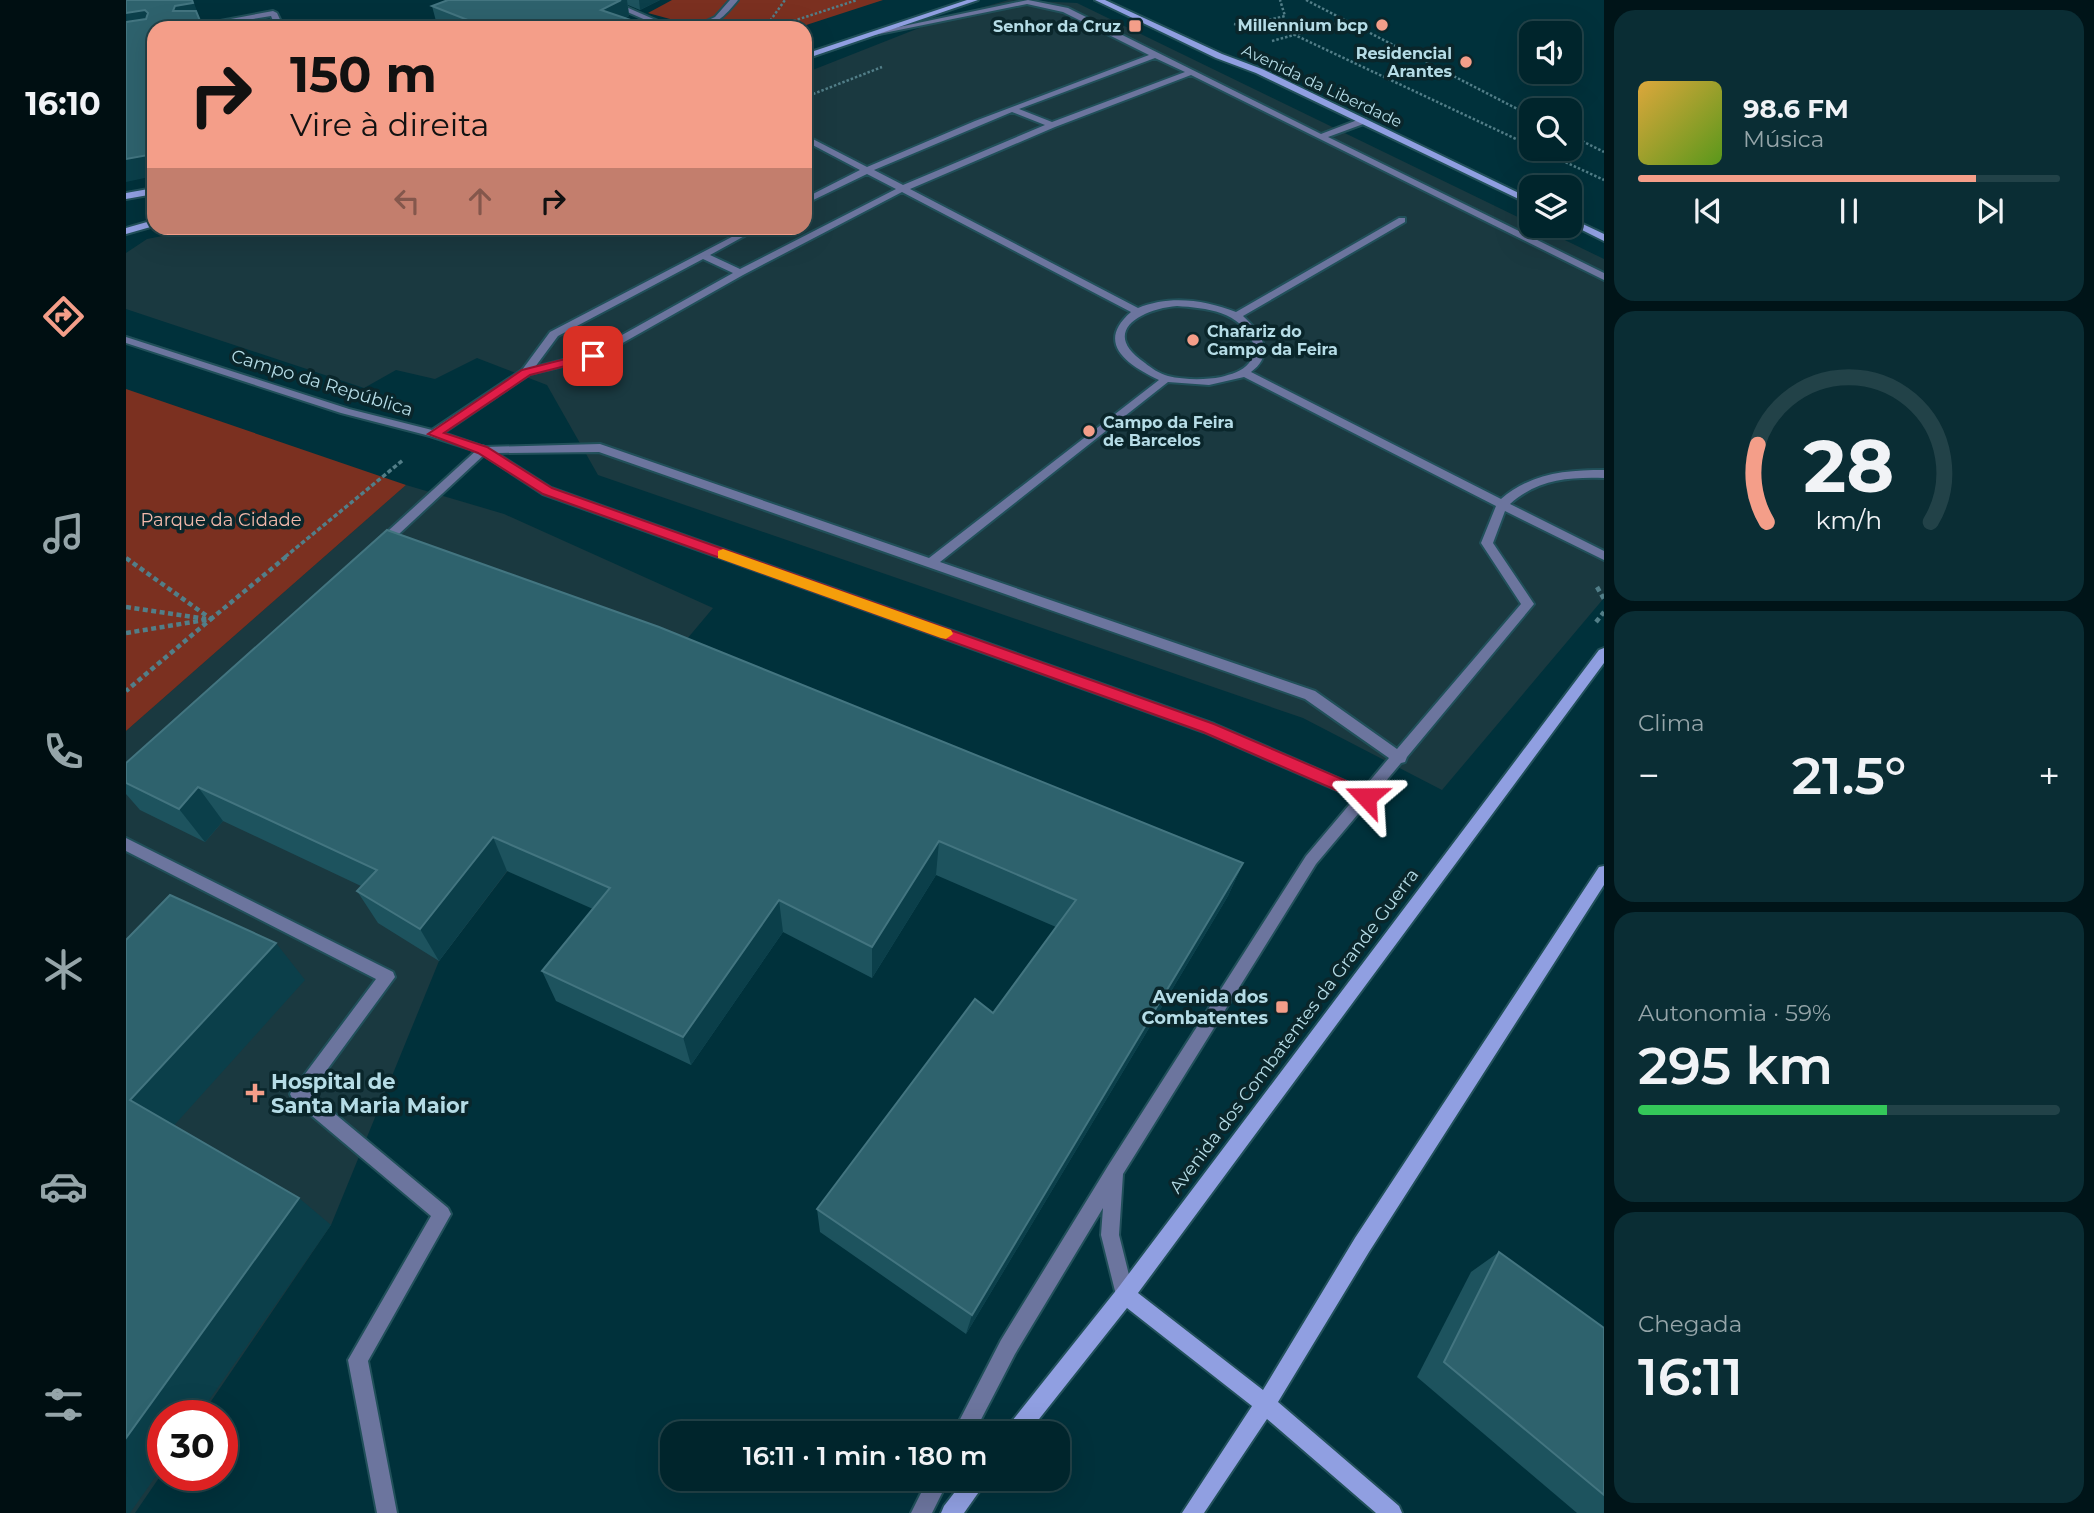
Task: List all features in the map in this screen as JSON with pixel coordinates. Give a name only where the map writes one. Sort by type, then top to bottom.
[{"type":"main road","points":[[812,54],[974,0]]},
{"type":"main road","name":"Avenida da Liberdade","points":[[1099,0],[1219,56],[1259,71],[1519,196]]},
{"type":"main road","points":[[126,196],[147,192]]},
{"type":"main road","points":[[126,231],[147,225]]},
{"type":"main road","points":[[1582,227],[1604,237]]},
{"type":"main road","name":"Avenida dos Combatentes da Grande Guerra","points":[[1025,1421],[1125,1296],[1604,653]]},
{"type":"main road","points":[[1192,1513],[1265,1404],[1362,1245],[1604,872]]},
{"type":"main road","points":[[1125,1296],[1265,1404],[1392,1513]]},
{"type":"main road","points":[[951,1513],[968,1491]]},
{"type":"street","points":[[604,0],[654,21]]},
{"type":"street","points":[[713,21],[734,0]]},
{"type":"street","points":[[869,34],[1027,2],[1065,10],[1604,277]]},
{"type":"street","points":[[227,21],[273,13],[277,21]]},
{"type":"street","points":[[812,197],[866,169],[1013,108],[1155,55]]},
{"type":"street","points":[[526,372],[593,356],[740,273],[902,189],[1052,125],[1190,72]]},
{"type":"street","points":[[1013,108],[1052,125]]},
{"type":"street","points":[[1322,136],[1363,121]]},
{"type":"street","points":[[812,142],[1137,312]]},
{"type":"street","points":[[1236,316],[1402,220]]},
{"type":"street","points":[[434,434],[526,372],[554,334],[741,235]]},
{"type":"street","points":[[702,255],[740,273]]},
{"type":"street","points":[[1185,303],[1212,307],[1236,316],[1253,330],[1262,345],[1259,361],[1246,374],[1223,382],[1196,384],[1166,379],[1142,368],[1125,354],[1119,338],[1123,323],[1137,312],[1159,304],[1185,303]]},
{"type":"street","name":"Campo da República","points":[[126,340],[345,411],[483,450],[547,491],[1209,728],[1366,797]]},
{"type":"street","points":[[1246,374],[1604,556]]},
{"type":"street","points":[[931,563],[1166,379]]},
{"type":"street","points":[[371,554],[483,450],[600,448],[1310,695],[1400,758]]},
{"type":"street","points":[[968,1421],[1008,1347],[1114,1172],[1311,860],[1528,604],[1487,543],[1504,504],[1524,488],[1561,473],[1604,474]]},
{"type":"street","points":[[126,844],[387,977],[299,1094],[442,1214],[358,1360],[387,1513]]},
{"type":"street","points":[[1114,1172],[1110,1235],[1125,1296]]},
{"type":"street","points":[[920,1513],[932,1491]]},
{"type":"path","points":[[770,21],[785,0]]},
{"type":"path","points":[[844,0],[849,2]]},
{"type":"path","points":[[793,21],[856,0]]},
{"type":"path","points":[[1280,0],[1285,16],[1265,21],[1519,140]]},
{"type":"path","points":[[1306,0],[1519,110]]},
{"type":"path","points":[[1271,41],[1345,20]]},
{"type":"path","points":[[1582,141],[1604,152]]},
{"type":"path","points":[[1563,161],[1604,180]]},
{"type":"path","points":[[126,691],[434,434]]},
{"type":"path","points":[[126,558],[211,619]]},
{"type":"path","points":[[126,607],[211,619]]},
{"type":"path","points":[[126,633],[211,619]]},
{"type":"shaded area","name":"Campo da Feira de Barcelos","points":[[1009,0],[1077,3],[1519,218],[1519,238],[1561,238],[1604,259],[1604,598],[1442,790],[1303,718],[598,475],[547,385],[477,358],[435,379],[396,370],[364,388],[126,309],[126,253],[147,239],[167,235],[812,235],[812,70],[947,17]]},
{"type":"shaded area","name":"Hospital de Santa Maria Maior","points":[[406,485],[504,514],[713,608],[666,664],[439,961],[331,1225],[212,1400],[147,1400],[147,1491],[150,1491],[135,1513],[126,1513],[126,731]]},
{"type":"green space","points":[[672,0],[883,0],[812,23],[812,21],[677,21],[648,13]]},
{"type":"green space","name":"Parque da Cidade","points":[[126,389],[406,485],[126,731]]},
{"type":"building","points":[[126,0],[192,0],[193,3],[175,6],[173,11],[196,11],[200,21],[147,21],[147,155],[126,159],[126,22],[146,19],[148,13],[145,10],[126,13]]},
{"type":"building","points":[[448,0],[621,0],[601,10],[628,19],[470,21],[432,6]]},
{"type":"building","points":[[387,530],[659,627],[1243,863],[972,1315],[817,1209],[975,999],[993,1013],[1076,900],[939,841],[872,947],[779,900],[683,1037],[542,971],[610,888],[493,837],[420,929],[357,891],[377,870],[198,787],[179,809],[126,783],[126,763]]},
{"type":"building","points":[[170,895],[276,943],[130,1100],[299,1198],[153,1400],[147,1400],[147,1409],[126,1438],[126,940]]},
{"type":"building","points":[[1499,1252],[1604,1328],[1604,1495],[1444,1362]]},
{"type":"slow traffic","points":[[723,554],[946,634]]},
{"type":"place","name":"Millennium bcp","points":[[1382,25]]},
{"type":"place","name":"Senhor da Cruz","points":[[1135,26]]},
{"type":"place","name":"Residencial Arantes","points":[[1466,62]]},
{"type":"place","name":"Chafariz do Campo da Feira","points":[[1193,340]]},
{"type":"place","name":"Campo da Feira de Barcelos","points":[[1089,431]]},
{"type":"place","name":"Avenida dos Combatentes","points":[[1282,1007]]},
{"type":"place","name":"Hospital de Santa Maria Maior","points":[[255,1093]]},
{"type":"route","points":[[593,356],[526,372],[434,434],[483,450],[547,491],[1209,728],[1366,797]]}]
